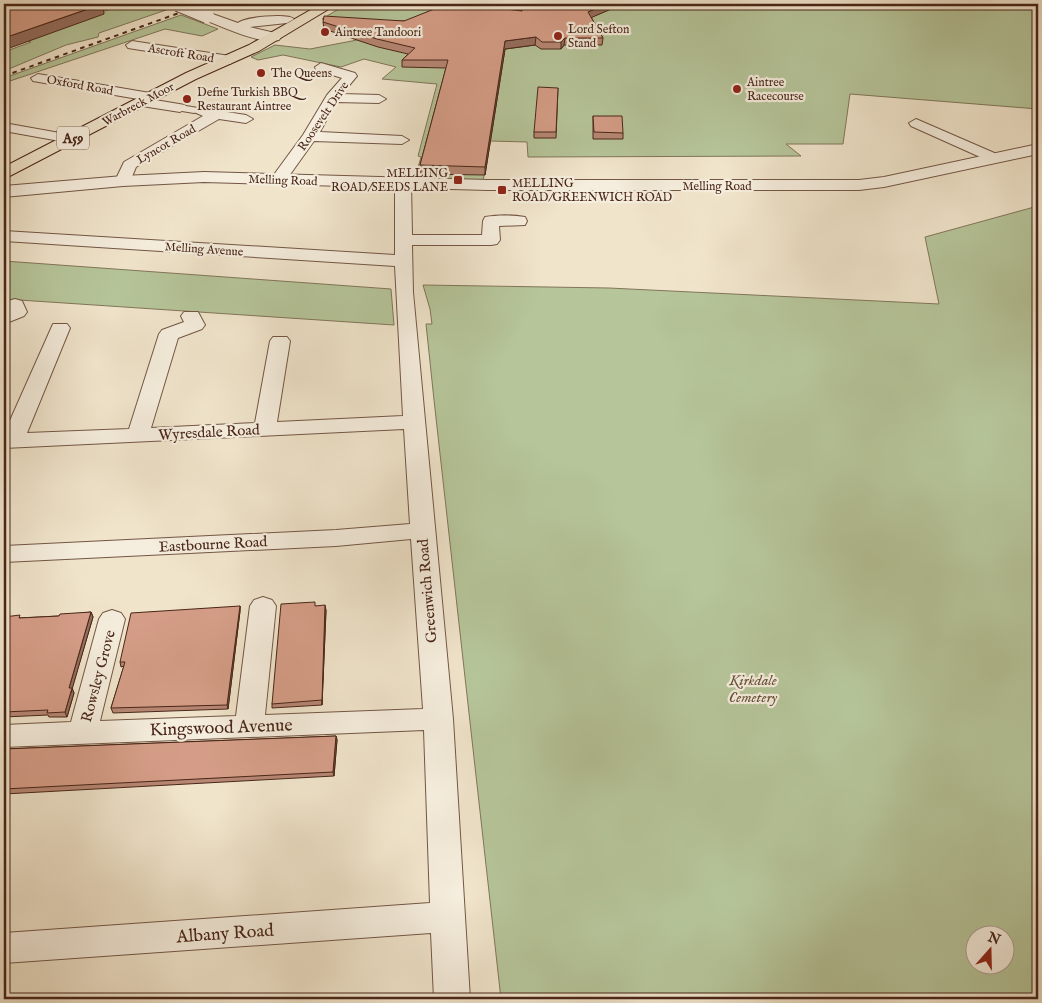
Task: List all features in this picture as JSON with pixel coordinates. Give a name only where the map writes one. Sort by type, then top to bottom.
[{"type":"highway","name":"A59","points":[[257,34],[315,4]]},
{"type":"highway","name":"A59","points":[[274,37],[330,4]]},
{"type":"highway","name":"Warbreck Moor","points":[[223,59],[257,34]]},
{"type":"highway","name":"Warbreck Moor","points":[[4,174],[223,59],[274,37]]},
{"type":"street","points":[[178,4],[257,34],[274,37]]},
{"type":"street","points":[[228,22],[264,22],[287,19]]},
{"type":"street","name":"Ascroft Road","points":[[132,45],[223,59]]},
{"type":"street","name":"Roosevelt Drive","points":[[278,180],[310,136],[332,98],[350,76],[321,67]]},
{"type":"street","name":"Oxford Road","points":[[38,78],[187,109],[246,119]]},
{"type":"street","points":[[332,98],[379,99]]},
{"type":"street","name":"Lyncot Road","points":[[123,181],[129,165],[217,114]]},
{"type":"street","points":[[916,123],[994,158]]},
{"type":"street","points":[[4,127],[71,139]]},
{"type":"street","points":[[310,136],[402,140]]},
{"type":"street","name":"Melling Road","points":[[4,192],[123,181],[204,177],[488,186],[859,185],[884,182],[1038,149]]},
{"type":"street","name":"Greenwich Road","points":[[403,183],[404,292],[438,719],[446,917],[452,999]]},
{"type":"street","points":[[492,259],[491,221],[519,221]]},
{"type":"street","name":"Melling Avenue","points":[[4,236],[404,251],[491,240]]},
{"type":"street","points":[[138,435],[169,334],[199,322]]},
{"type":"street","points":[[8,441],[60,328]]},
{"type":"street","points":[[265,429],[280,341]]},
{"type":"street","name":"Wyresdale Road","points":[[8,441],[415,422]]},
{"type":"street","name":"Eastbourne Road","points":[[4,554],[336,538],[422,531]]},
{"type":"street","points":[[249,726],[263,606]]},
{"type":"street","name":"Rowsley Grove","points":[[83,732],[112,619]]},
{"type":"street","name":"Kingswood Avenue","points":[[4,736],[438,719]]},
{"type":"street","name":"Albany Road","points":[[4,948],[446,917]]},
{"type":"green space","points":[[127,4],[156,4],[169,9],[99,33],[98,37],[66,45],[4,71],[4,52],[31,42],[16,39]]},
{"type":"green space","name":"Aintree Racecourse","points":[[347,4],[1038,4],[1038,109],[850,94],[843,144],[786,144],[801,156],[528,157],[527,142],[490,141],[483,181],[415,178],[421,157],[418,156],[437,84],[382,79],[396,67],[364,59],[341,67],[283,55],[258,60],[251,57],[275,45],[310,49],[357,40],[360,24],[322,19]]},
{"type":"green space","points":[[181,15],[218,29],[202,36],[165,29],[4,83],[4,78]]},
{"type":"green space","name":"Kirkdale Cemetery","points":[[1038,206],[1038,999],[501,999],[426,324],[432,324],[423,285],[609,288],[939,304],[925,237]]},
{"type":"green space","points":[[4,261],[391,289],[394,325],[4,299]]},
{"type":"building","points":[[102,4],[4,38],[4,5]]},
{"type":"building","points":[[447,4],[464,4],[522,11],[523,5],[526,4],[607,4],[588,12],[603,38],[565,38],[561,42],[542,42],[536,37],[505,41],[485,167],[420,165],[448,60],[402,60],[415,48],[377,39],[323,22],[324,16],[404,21]]},
{"type":"building","points":[[538,87],[558,88],[556,132],[534,132]]},
{"type":"building","points":[[593,116],[622,116],[623,133],[594,132]]},
{"type":"building","points":[[315,602],[315,606],[325,605],[322,700],[272,704],[281,604]]},
{"type":"building","points":[[240,606],[227,705],[111,708],[125,662],[120,662],[131,613]]},
{"type":"building","points":[[91,612],[69,688],[72,688],[65,712],[47,713],[48,710],[4,712],[4,617],[20,615],[19,618],[59,616],[60,614]]},
{"type":"building","points":[[336,736],[333,772],[4,789],[4,749]]},
{"type":"railway","points":[[4,76],[204,4]]},
{"type":"place","name":"Aintree Tandoori","points":[[325,32]]},
{"type":"place","name":"Lord Sefton Stand","points":[[558,36]]},
{"type":"place","name":"The Queens","points":[[261,73]]},
{"type":"place","name":"Aintree Racecourse","points":[[737,89]]},
{"type":"place","name":"Defne Turkish BBQ Restaurant Aintree","points":[[187,99]]},
{"type":"place","name":"MELLING ROAD/SEEDS LANE","points":[[458,180]]},
{"type":"place","name":"MELLING ROAD/GREENWICH ROAD","points":[[502,190]]}]
